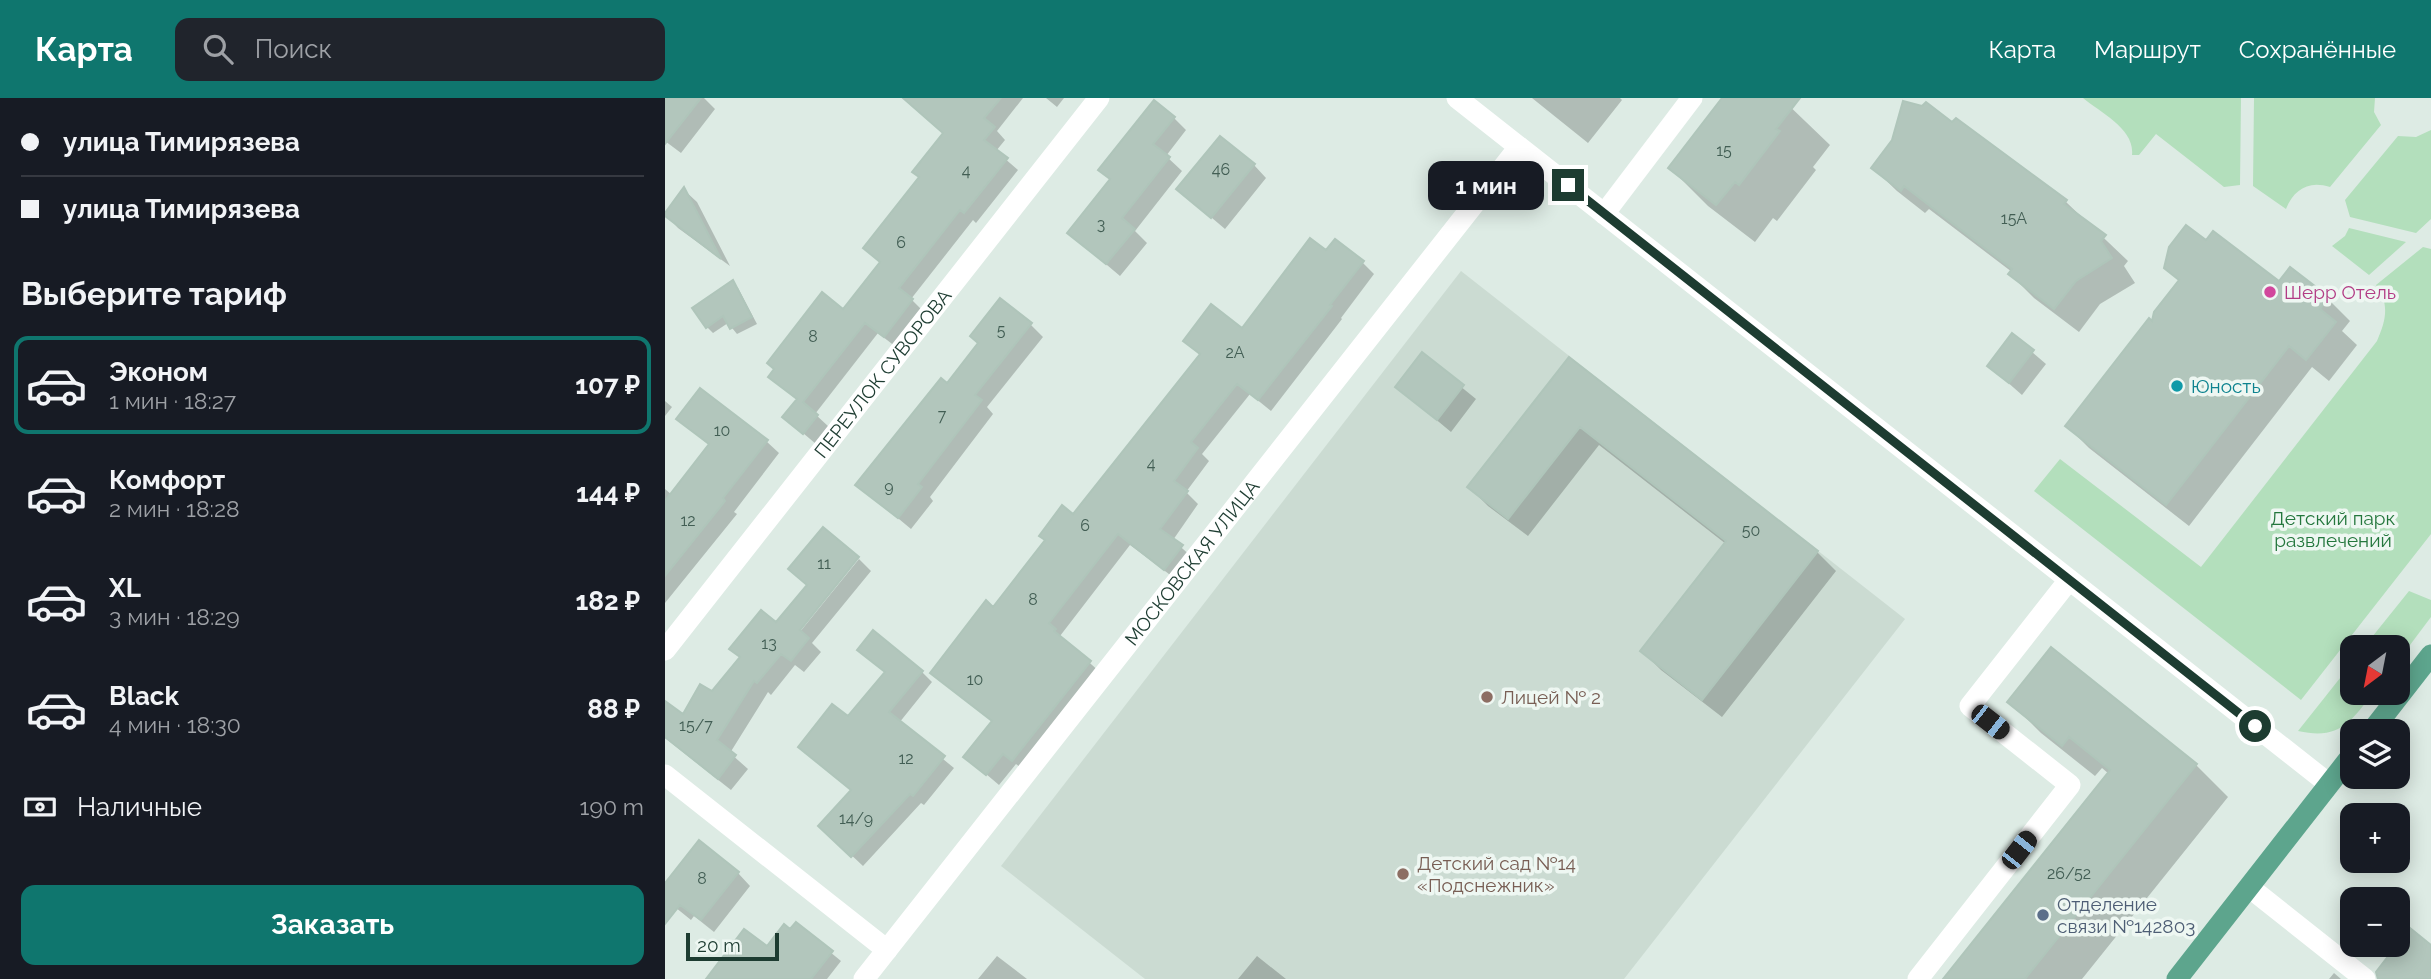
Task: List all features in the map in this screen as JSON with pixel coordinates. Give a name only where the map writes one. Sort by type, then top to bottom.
[{"type":"main road","points":[[2381,719],[2431,654]]},
{"type":"main road","points":[[2177,979],[2340,770]]},
{"type":"street","name":"ПЕРЕУЛОК СУВОРОВА","points":[[665,650],[1099,98]]},
{"type":"street","points":[[1457,98],[2329,784]]},
{"type":"street","points":[[1604,214],[1692,98]]},
{"type":"street","name":"МОСКОВСКАЯ УЛИЦА","points":[[864,979],[1519,147]]},
{"type":"street","points":[[1918,979],[2070,785],[1970,706],[2069,580]]},
{"type":"street","points":[[665,775],[887,950]]},
{"type":"street","points":[[2249,887],[2365,979]]},
{"type":"shaded area","name":"Лицей № 2","points":[[1461,271],[1905,619],[1624,979],[1145,979],[1001,866]]},
{"type":"green space","points":[[2083,98],[2241,98],[2240,185],[2224,187],[2156,134],[2139,155],[2132,155],[2128,137],[2123,129]]},
{"type":"green space","points":[[2254,98],[2375,98],[2374,112],[2381,125],[2330,187],[2315,185],[2303,188],[2293,196],[2286,209],[2253,186]]},
{"type":"green space","points":[[2431,130],[2431,219],[2416,233],[2350,217],[2345,200],[2398,136],[2416,137]]},
{"type":"green space","points":[[2349,228],[2406,242],[2369,275],[2332,246],[2345,236]]},
{"type":"green space","name":"Детский парк развлечений","points":[[2423,247],[2431,249],[2431,534],[2352,635],[2340,635],[2340,650],[2301,700],[2034,491],[2060,459],[2201,567],[2377,341],[2383,326],[2385,306],[2376,285]]},
{"type":"green space","points":[[2409,591],[2431,600],[2431,617],[2410,645],[2410,635],[2374,635]]},
{"type":"green space","points":[[2340,678],[2340,705],[2364,705],[2352,719],[2340,719],[2340,728],[2334,731],[2298,731]]},
{"type":"building","points":[[665,98],[701,98],[665,144]]},
{"type":"building","points":[[903,98],[1001,98],[984,118],[995,127],[984,140],[1008,158],[964,213],[960,210],[899,288],[913,299],[884,337],[865,323],[803,402],[818,415],[803,434],[782,417],[797,399],[768,377],[774,369],[767,363],[822,292],[843,309],[880,262],[863,248],[919,177],[912,172],[943,133]]},
{"type":"building","points":[[1722,98],[1800,98],[1776,129],[1780,131],[1739,185],[1735,182],[1716,205],[1668,168]]},
{"type":"building","points":[[1154,100],[1175,117],[1153,144],[1170,157],[1122,218],[1135,229],[1106,264],[1067,233],[1110,179],[1098,170]]},
{"type":"building","points":[[1903,101],[1922,106],[1926,102],[1952,122],[1956,118],[2067,200],[2064,204],[2106,235],[2101,241],[2112,258],[2076,281],[2054,309],[2008,274],[2012,269],[1904,186],[1901,191],[1871,168],[1892,140]]},
{"type":"building","points":[[1220,136],[1255,164],[1211,218],[1176,189]]},
{"type":"building","points":[[684,187],[721,259],[665,216]]},
{"type":"building","name":"Юность","points":[[2186,225],[2206,240],[2213,231],[2279,281],[2290,267],[2329,297],[2320,309],[2336,322],[2306,360],[2289,346],[2166,505],[2065,426],[2149,318],[2152,321],[2154,312],[2179,280],[2164,268],[2169,247]]},
{"type":"building","points":[[1310,238],[1326,250],[1335,239],[1364,261],[1258,400],[1237,384],[1191,442],[1198,448],[1174,481],[1188,491],[1160,529],[1183,545],[1164,570],[1118,534],[1049,623],[1056,629],[1054,631],[1091,661],[1012,761],[1003,754],[986,775],[963,757],[992,721],[930,673],[986,600],[993,607],[1045,540],[1039,536],[1062,505],[1073,514],[1200,354],[1183,341],[1211,304],[1242,328]]},
{"type":"building","points":[[733,280],[752,317],[730,329],[723,316],[706,328],[692,308]]},
{"type":"building","points":[[1000,298],[1032,323],[975,395],[982,400],[918,484],[922,487],[898,518],[855,485],[941,378],[947,383],[978,343],[970,336]]},
{"type":"building","points":[[2012,333],[2034,350],[2009,383],[1987,366]]},
{"type":"building","points":[[1422,352],[1464,385],[1437,420],[1395,387]]},
{"type":"building","points":[[1569,357],[1818,551],[1702,700],[1640,651],[1726,541],[1580,427],[1508,519],[1467,487]]},
{"type":"building","points":[[700,388],[768,440],[723,498],[725,501],[665,576],[665,501],[709,444],[676,419]]},
{"type":"building","points":[[823,527],[859,557],[800,630],[809,638],[791,661],[781,654],[757,683],[754,681],[717,740],[736,755],[718,779],[665,737],[665,701],[683,714],[700,684],[712,691],[740,657],[729,649],[761,610],[776,622],[807,585],[788,569]]},
{"type":"building","points":[[873,630],[923,671],[889,712],[945,756],[913,796],[910,794],[851,857],[818,826],[851,790],[798,747],[832,704],[848,716],[885,672],[857,650]]},
{"type":"building","points":[[2051,647],[2197,764],[2025,979],[1943,979],[2110,770],[2069,737],[2062,746],[2007,702]]},
{"type":"building","points":[[699,840],[739,872],[701,920],[680,905],[665,924],[665,883]]},
{"type":"building","points":[[796,922],[833,951],[811,979],[706,979],[744,929],[767,946],[784,924],[790,929]]},
{"type":"building","points":[[2410,928],[2431,945],[2431,979],[2378,979],[2376,972],[2388,957],[2410,957]]},
{"type":"place","name":"Шерр Отель","points":[[2270,292]]},
{"type":"place","name":"Юность","points":[[2177,386]]},
{"type":"place","name":"Лицей № 2","points":[[1487,697]]},
{"type":"place","name":"Детский сад №14 «Подснежник»","points":[[1403,874]]},
{"type":"place","name":"Отделение связи №142803","points":[[2043,915]]},
{"type":"route","points":[[1568,185],[2255,726]]}]
